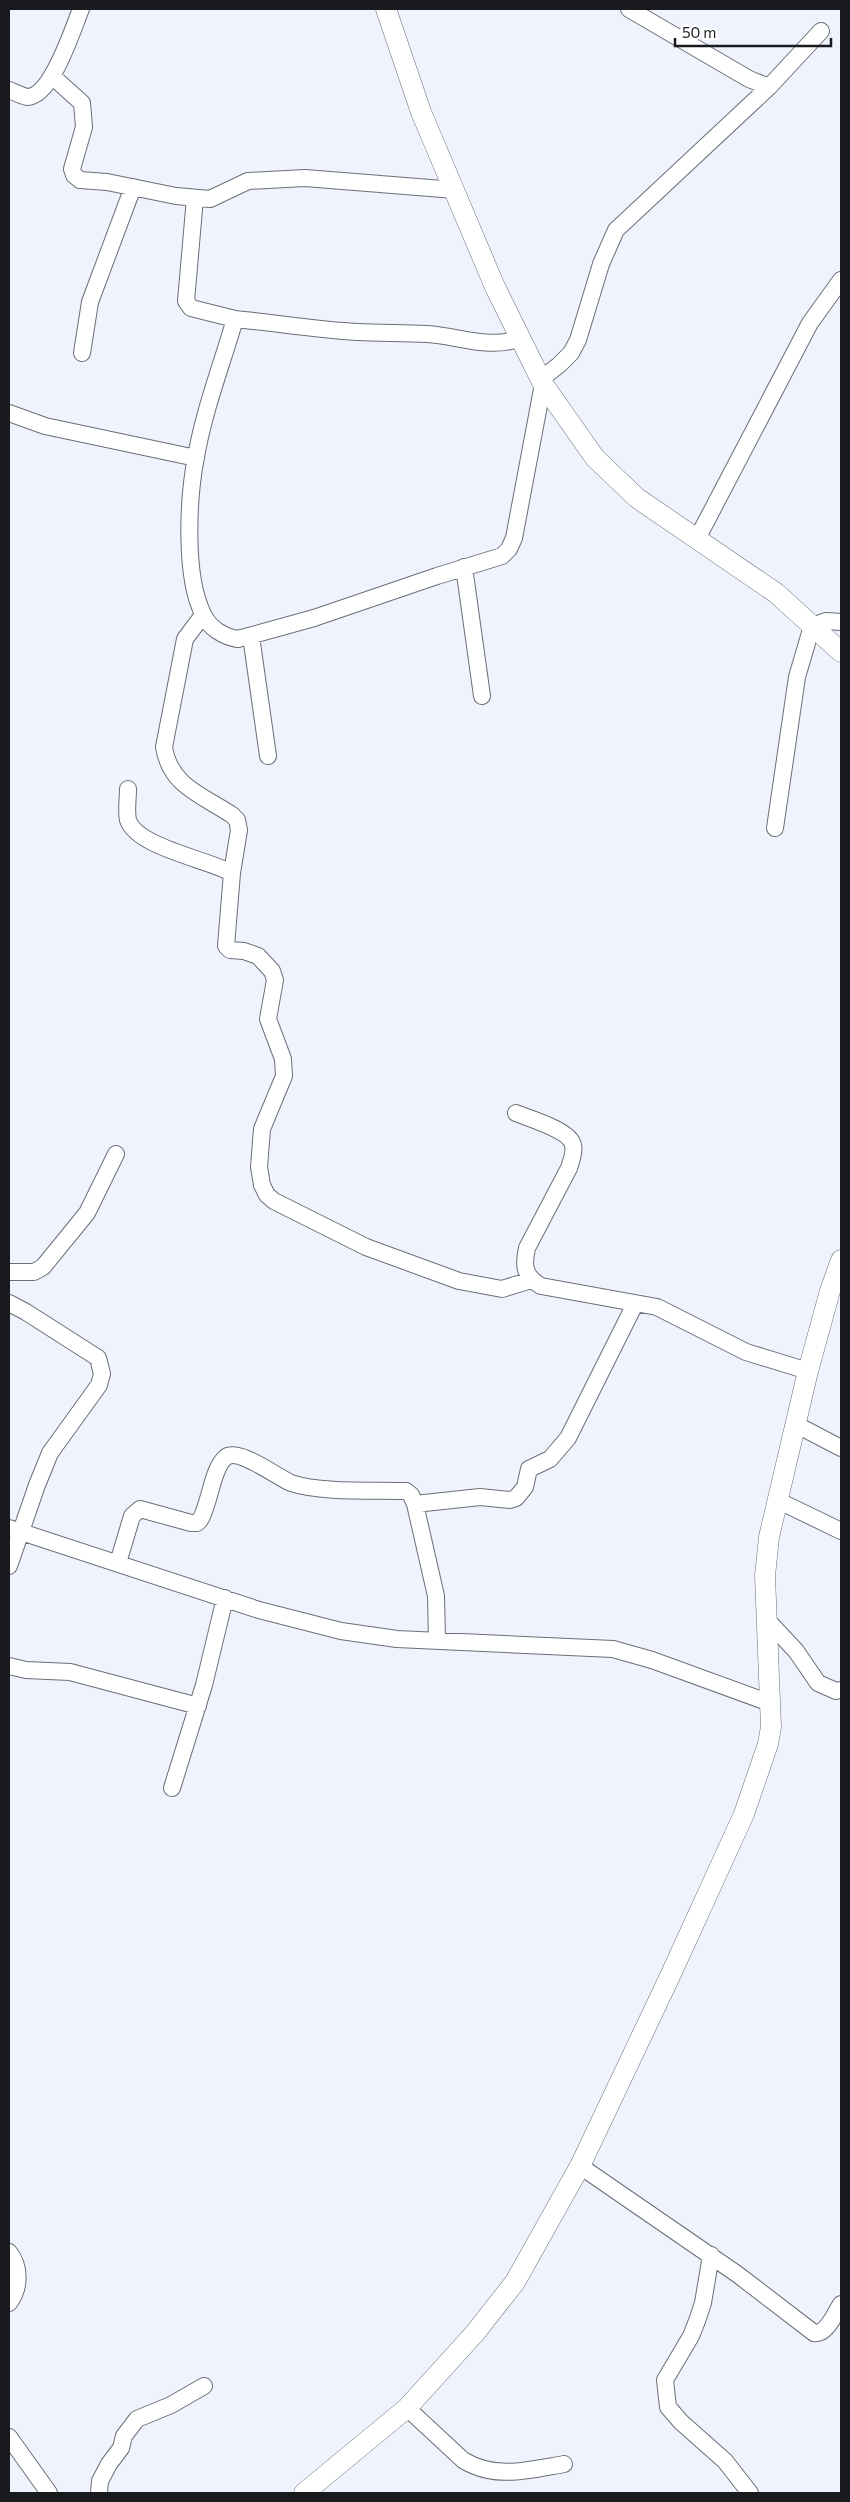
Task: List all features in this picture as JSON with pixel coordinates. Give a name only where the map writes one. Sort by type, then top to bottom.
[{"type":"street","points":[[9,90],[27,97],[38,94],[53,77],[81,9]]},
{"type":"street","points":[[386,9],[421,112],[495,287],[542,381],[595,458],[637,498],[776,593],[841,652]]},
{"type":"street","points":[[629,9],[749,79],[769,87]]},
{"type":"street","points":[[235,319],[196,458],[192,483],[190,557],[192,578],[203,616],[227,638],[238,639],[314,618],[502,556],[514,538],[542,381],[571,353],[578,340],[601,264],[616,230],[769,87],[821,31]]},
{"type":"street","points":[[53,77],[82,103],[84,127],[73,164],[74,175],[80,180],[210,199],[248,181],[305,178],[454,190]]},
{"type":"street","points":[[82,353],[90,302],[133,187]]},
{"type":"street","points":[[195,198],[186,301],[191,308],[235,319],[356,332],[427,334],[462,338],[488,345],[508,343],[520,338]]},
{"type":"street","points":[[697,540],[810,323],[841,280]]},
{"type":"street","points":[[9,413],[45,426],[196,458]]},
{"type":"street","points":[[464,568],[482,696]]},
{"type":"street","points":[[203,616],[185,639],[164,747],[166,763],[175,777],[192,791],[232,814],[237,820],[239,830],[232,873],[226,946],[230,950],[244,951],[258,956],[272,971],[276,980],[268,1019],[283,1060],[284,1076],[262,1129],[259,1167],[262,1186],[267,1195],[274,1201],[366,1247],[459,1281],[502,1289],[531,1280]]},
{"type":"street","points":[[812,626],[826,621],[841,622]]},
{"type":"street","points":[[775,828],[797,677],[812,626]]},
{"type":"street","points":[[250,636],[268,756]]},
{"type":"street","points":[[128,789],[128,818],[134,830],[148,842],[208,861],[232,873]]},
{"type":"street","points":[[516,1113],[567,1134],[573,1143],[573,1154],[569,1168],[527,1248],[524,1260],[526,1272],[531,1280],[541,1286],[665,1310],[746,1352],[808,1371]]},
{"type":"street","points":[[9,1272],[34,1272],[43,1267],[87,1213],[116,1154]]},
{"type":"street","points":[[304,2493],[406,2408],[475,2333],[515,2282],[580,2166],[648,2025],[744,1814],[768,1744],[771,1727],[765,1576],[769,1537],[808,1371],[830,1291],[841,1260]]},
{"type":"street","points":[[9,1303],[98,1358],[102,1374],[99,1385],[50,1453],[14,1530],[9,1566]]},
{"type":"street","points":[[415,1504],[480,1497],[510,1500],[516,1498],[525,1487],[529,1469],[550,1459],[568,1438],[635,1304]]},
{"type":"street","points":[[795,1424],[841,1448]]},
{"type":"street","points":[[118,1563],[132,1516],[140,1508],[191,1524],[200,1520],[216,1473],[222,1460],[228,1455],[247,1458],[293,1483],[311,1487],[406,1491],[411,1495],[415,1504],[436,1596],[437,1640]]},
{"type":"street","points":[[777,1500],[841,1532]]},
{"type":"street","points":[[14,1530],[225,1598],[341,1631],[397,1639],[613,1649],[652,1660],[770,1703]]},
{"type":"street","points":[[172,1788],[198,1706],[225,1598]]},
{"type":"street","points":[[767,1620],[796,1650],[818,1683],[830,1689],[841,1690]]},
{"type":"street","points":[[9,1666],[26,1670],[70,1672],[198,1706]]},
{"type":"street","points":[[580,2166],[711,2256],[814,2333],[822,2333],[841,2304]]},
{"type":"street","points":[[9,2252],[17,2269],[17,2286],[9,2303]]},
{"type":"street","points":[[711,2256],[697,2321],[665,2380],[668,2407],[680,2422],[725,2461],[750,2493]]},
{"type":"street","points":[[99,2493],[100,2481],[109,2464],[121,2448],[124,2436],[136,2419],[171,2405],[204,2386]]},
{"type":"street","points":[[406,2408],[463,2460],[473,2466],[495,2472],[508,2473],[564,2464]]},
{"type":"street","points":[[9,2437],[49,2493]]}]
